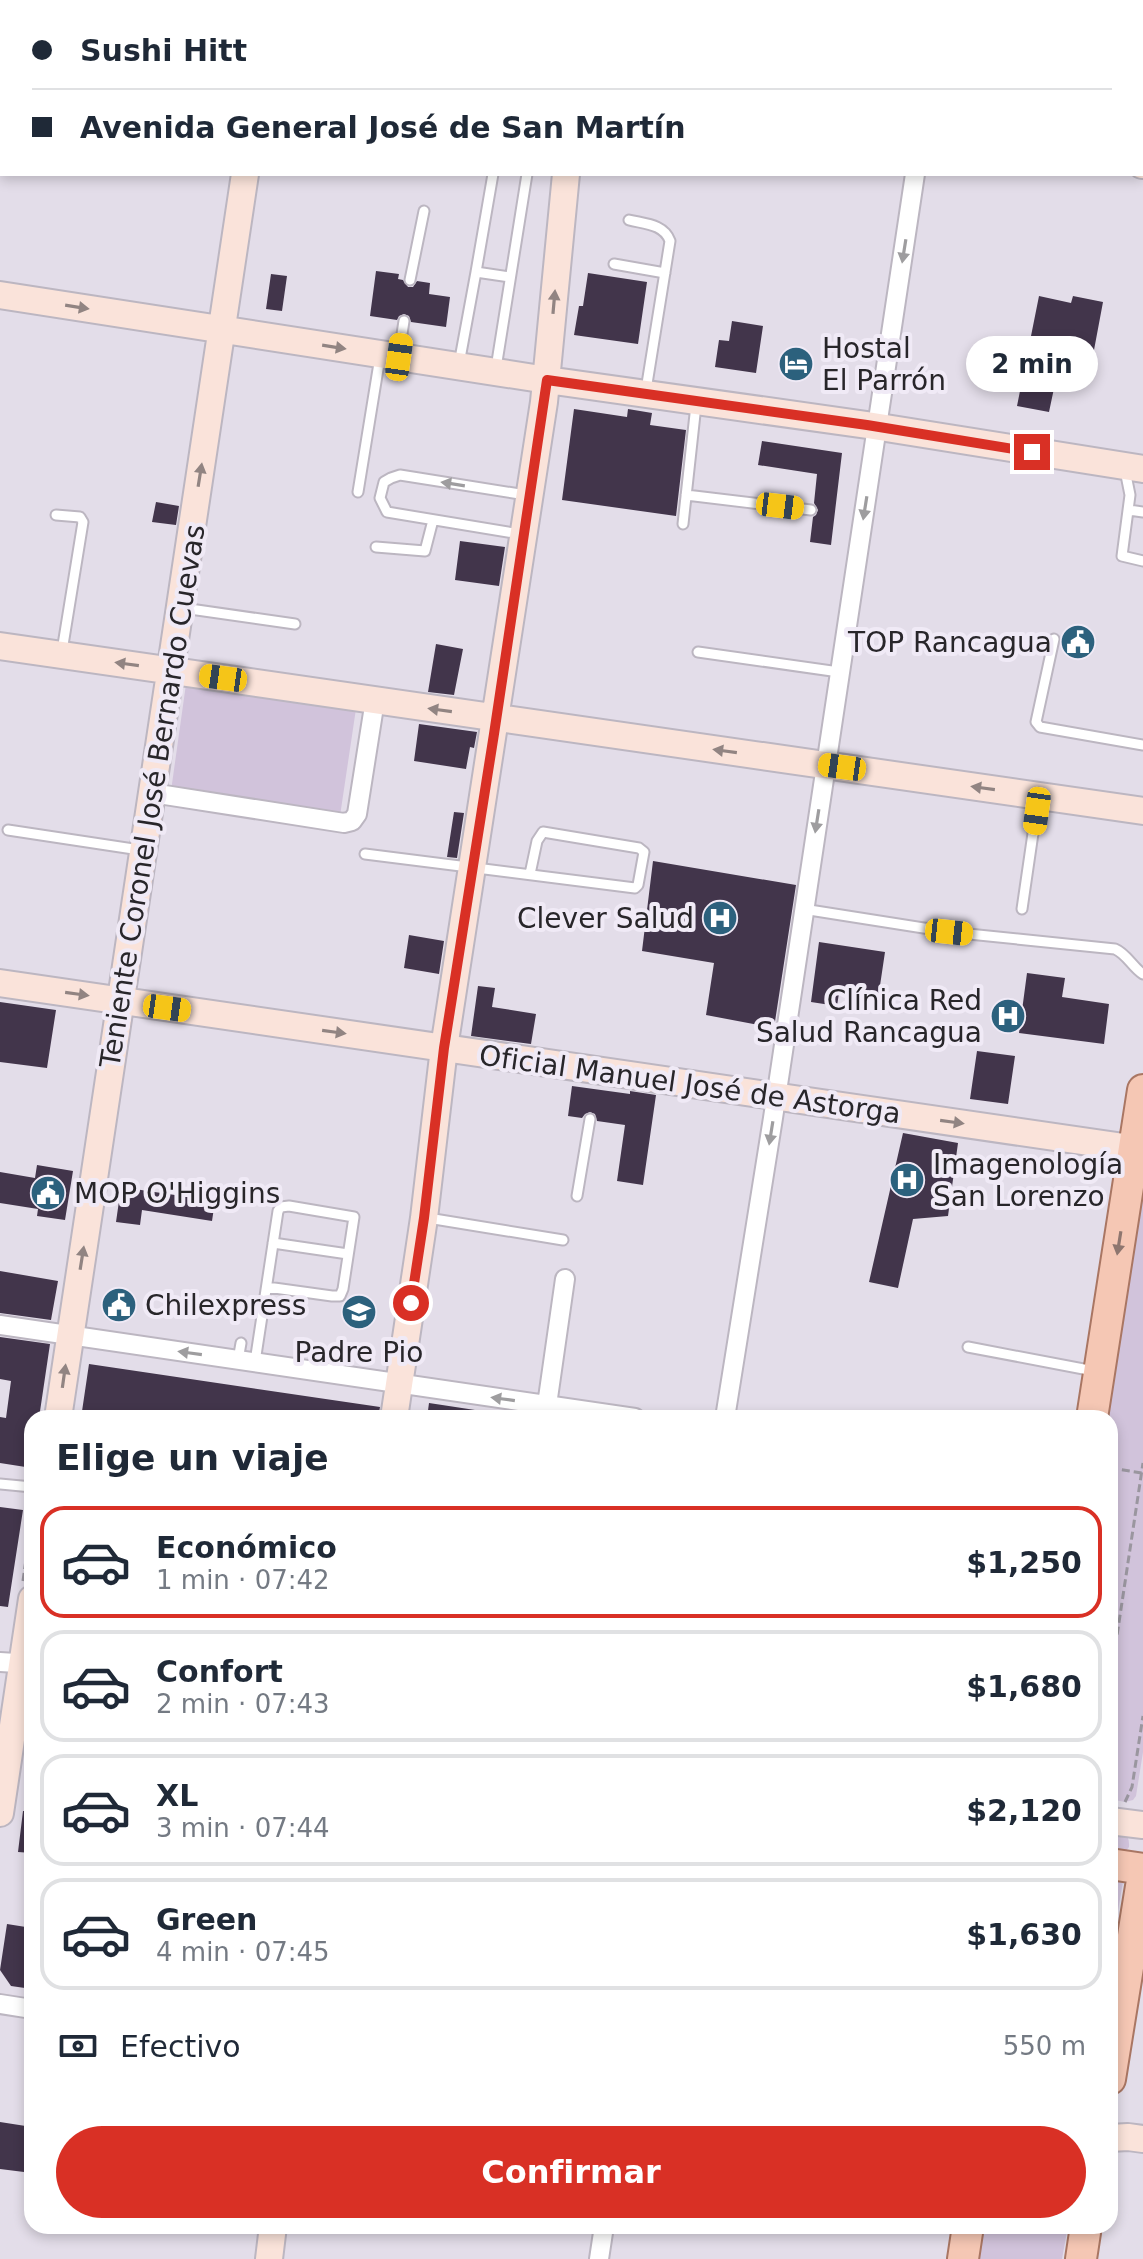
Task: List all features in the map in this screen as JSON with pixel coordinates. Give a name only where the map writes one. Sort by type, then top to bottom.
[{"type":"main road","points":[[1093,1410],[1137,1158],[1143,1090]]},
{"type":"main road","points":[[1118,1866],[1143,1872],[1118,2029]]},
{"type":"main road","points":[[963,2259],[967,2234]]},
{"type":"main road","points":[[1081,2259],[1085,2234]]},
{"type":"street","name":"Teniente Coronel José Bernardo Cuevas","points":[[59,1410],[245,176]]},
{"type":"street","points":[[395,1410],[424,1218],[444,1048],[547,380],[566,176]]},
{"type":"street","points":[[726,1410],[915,176]]},
{"type":"street","points":[[0,295],[1134,468]]},
{"type":"street","points":[[0,646],[1143,811]]},
{"type":"street","points":[[152,793],[344,823],[352,821],[357,814],[375,700]]},
{"type":"street","name":"Oficial Manuel José de Astorga","points":[[0,983],[444,1048],[597,1075],[775,1097],[1137,1158]]},
{"type":"street","points":[[0,1325],[245,1355],[558,1410],[565,1279]]},
{"type":"street","points":[[0,1813],[13,1664],[24,1626]]},
{"type":"street","points":[[1118,1822],[1143,1825]]},
{"type":"street","points":[[0,2004],[24,2008]]},
{"type":"street","points":[[1118,2138],[1143,2139]]},
{"type":"street","points":[[269,2259],[272,2234]]},
{"type":"street","points":[[599,2259],[603,2234]]},
{"type":"lane","points":[[458,366],[493,176]]},
{"type":"lane","points":[[495,371],[527,176]]},
{"type":"lane","points":[[410,280],[424,211]]},
{"type":"lane","points":[[629,220],[661,228],[670,241],[645,394]]},
{"type":"lane","points":[[614,264],[665,273]]},
{"type":"lane","points":[[476,272],[510,277]]},
{"type":"lane","points":[[358,492],[378,378],[404,321]]},
{"type":"lane","points":[[683,524],[697,401]]},
{"type":"lane","points":[[1134,468],[1122,556],[1143,561]]},
{"type":"lane","points":[[524,535],[387,512],[380,498],[384,482],[400,475],[530,496]]},
{"type":"lane","points":[[686,495],[811,510]]},
{"type":"lane","points":[[1129,510],[1143,512]]},
{"type":"lane","points":[[56,515],[80,517],[83,522],[61,655]]},
{"type":"lane","points":[[376,547],[425,551],[433,520]]},
{"type":"lane","points":[[180,607],[295,624]]},
{"type":"lane","points":[[1054,639],[1036,722],[1040,727],[1143,745]]},
{"type":"lane","points":[[698,652],[839,672]]},
{"type":"lane","points":[[1022,909],[1039,796]]},
{"type":"lane","points":[[8,830],[143,850]]},
{"type":"lane","points":[[365,854],[635,888],[644,852],[639,848],[543,832],[537,841],[530,874]]},
{"type":"lane","points":[[803,909],[949,932],[1115,949],[1143,974]]},
{"type":"lane","points":[[577,1196],[590,1119]]},
{"type":"lane","points":[[245,1355],[267,1287],[281,1207],[354,1217],[340,1296],[267,1287]]},
{"type":"lane","points":[[424,1218],[563,1240]]},
{"type":"lane","points":[[273,1243],[348,1254]]},
{"type":"lane","points":[[968,1347],[1099,1372]]},
{"type":"lane","points":[[0,1484],[24,1486]]},
{"type":"path","points":[[1118,1630],[1143,1463]]},
{"type":"path","points":[[1118,1469],[1142,1473]]},
{"type":"shaded area","points":[[187,677],[357,702],[340,816],[171,791]]},
{"type":"shaded area","points":[[1143,1175],[1143,1752],[1136,1796],[1125,1802],[1118,1801],[1118,1410],[1102,1410]]},
{"type":"shaded area","points":[[1118,1828],[1127,1835],[1129,1847],[1125,1852],[1118,1853]]},
{"type":"shaded area","points":[[1118,1873],[1123,1882],[1118,1911]]},
{"type":"shaded area","points":[[974,2234],[1067,2234],[1062,2259],[970,2259]]},
{"type":"building","points":[[376,271],[399,274],[398,279],[408,287],[413,287],[417,281],[430,283],[429,294],[450,297],[446,327],[411,322],[409,316],[404,314],[397,320],[370,316]]},
{"type":"building","points":[[588,273],[647,282],[638,344],[574,335]]},
{"type":"building","points":[[271,274],[287,276],[282,311],[266,309]]},
{"type":"building","points":[[1039,296],[1071,303],[1073,296],[1103,302],[1091,366],[1060,360],[1049,412],[1017,406]]},
{"type":"building","points":[[732,321],[763,326],[756,373],[715,367],[719,340],[729,341]]},
{"type":"building","points":[[574,409],[627,417],[628,409],[652,413],[650,425],[686,430],[676,516],[562,500]]},
{"type":"building","points":[[762,441],[842,453],[831,545],[810,542],[813,517],[818,510],[814,503],[817,474],[758,465]]},
{"type":"building","points":[[156,502],[179,506],[176,525],[152,522]]},
{"type":"building","points":[[460,541],[505,547],[499,586],[455,580]]},
{"type":"building","points":[[436,644],[463,649],[454,695],[428,692]]},
{"type":"building","points":[[419,724],[477,732],[474,748],[470,747],[466,769],[414,761]]},
{"type":"building","points":[[454,812],[464,813],[457,858],[447,857]]},
{"type":"building","name":"Clever Salud","points":[[653,861],[796,885],[774,1028],[706,1015],[714,963],[642,951]]},
{"type":"building","points":[[409,935],[444,941],[439,974],[404,968]]},
{"type":"building","points":[[819,942],[885,952],[878,999],[839,993],[837,1006],[811,1002]]},
{"type":"building","points":[[1027,973],[1065,978],[1062,997],[1109,1004],[1104,1044],[1019,1033]]},
{"type":"building","points":[[478,986],[495,988],[492,1007],[536,1014],[531,1044],[471,1036]]},
{"type":"building","points":[[0,1002],[56,1010],[47,1068],[0,1062]]},
{"type":"building","points":[[977,1051],[1015,1056],[1008,1104],[970,1099]]},
{"type":"building","points":[[572,1086],[656,1095],[643,1185],[617,1181],[625,1125],[597,1121],[595,1114],[590,1112],[582,1118],[568,1116]]},
{"type":"building","points":[[903,1133],[958,1143],[948,1216],[913,1219],[898,1288],[869,1282]]},
{"type":"building","name":"MOP O'Higgins","points":[[37,1165],[73,1171],[65,1220],[37,1216],[38,1209],[0,1203],[0,1172],[35,1178]]},
{"type":"building","points":[[121,1187],[215,1201],[212,1221],[142,1210],[140,1225],[116,1222]]},
{"type":"building","points":[[0,1271],[58,1281],[51,1320],[0,1313]]},
{"type":"building","points":[[0,1337],[50,1344],[40,1410],[24,1410],[24,1467],[0,1463],[0,1417],[6,1418],[11,1381],[0,1379]]},
{"type":"building","points":[[89,1364],[380,1407],[379,1410],[82,1410]]},
{"type":"building","points":[[429,1403],[475,1410],[428,1410]]},
{"type":"building","points":[[0,1507],[23,1510],[8,1607],[0,1606]]},
{"type":"building","points":[[23,1811],[24,1811],[24,1852],[18,1852]]},
{"type":"building","points":[[7,1924],[24,1927],[24,1988],[11,1986],[0,1970]]},
{"type":"building","points":[[0,2122],[24,2126],[24,2172],[0,2169]]},
{"type":"place","name":"Hostal El Parrón","points":[[796,364]]},
{"type":"place","name":"TOP Rancagua","points":[[1078,642]]},
{"type":"place","name":"Clever Salud","points":[[720,918]]},
{"type":"place","name":"Clínica Red Salud Rancagua","points":[[1008,1016]]},
{"type":"place","name":"Imagenología San Lorenzo","points":[[907,1180]]},
{"type":"place","name":"MOP O'Higgins","points":[[48,1193]]},
{"type":"place","name":"Chilexpress","points":[[119,1305]]},
{"type":"place","name":"Padre Pio","points":[[359,1312]]},
{"type":"route","points":[[411,1303],[444,1048],[547,380],[867,425],[1032,452]]}]
